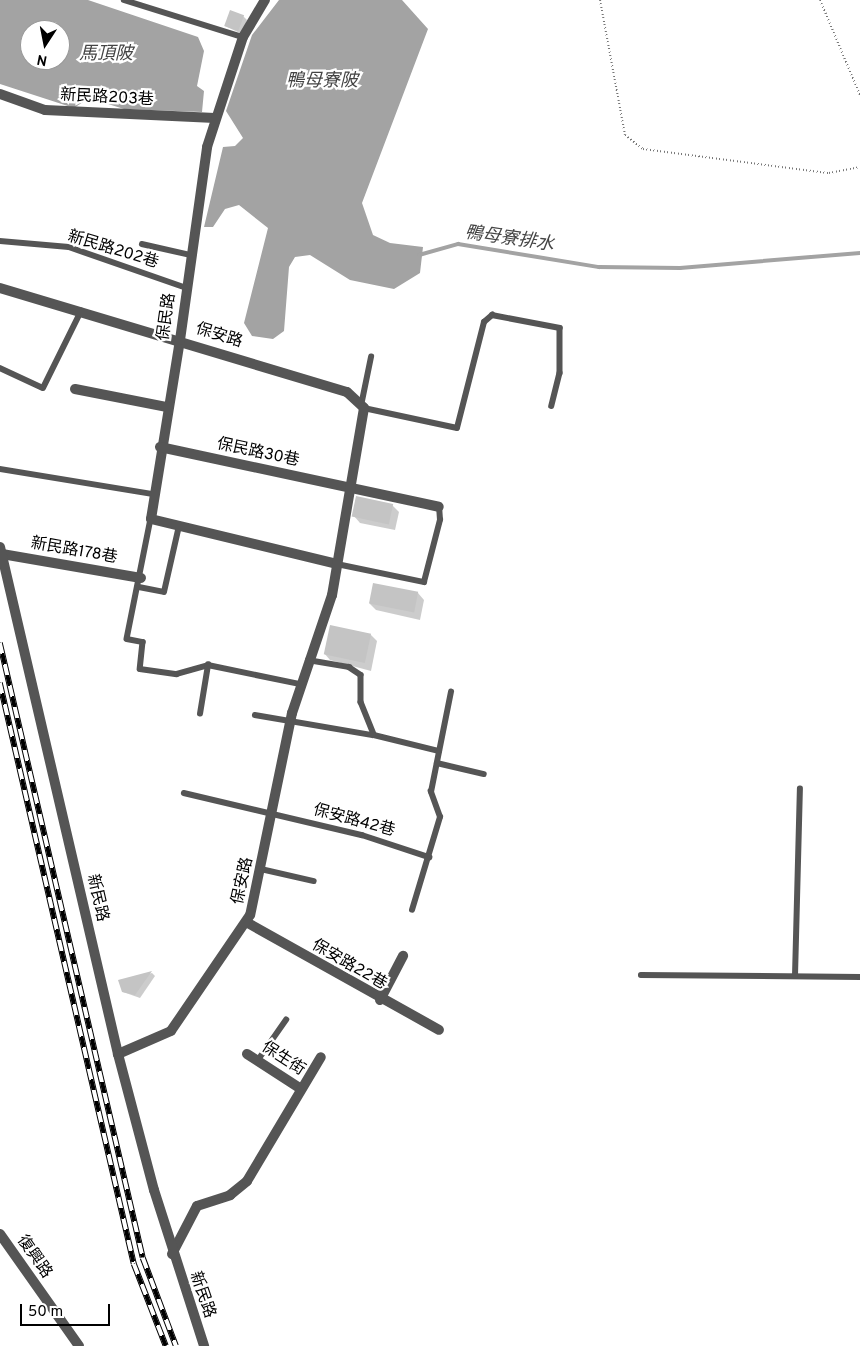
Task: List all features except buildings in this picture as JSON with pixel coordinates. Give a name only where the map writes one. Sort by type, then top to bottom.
[{"type":"street","name":"保民路","points":[[154,494],[160,447],[180,340],[191,255],[215,118],[243,37],[265,0]]},
{"type":"street","name":"新民路203巷","points":[[0,94],[45,110],[215,118]]},
{"type":"street","name":"保安路","points":[[0,288],[180,340],[347,392],[363,404],[332,595],[307,659],[290,718],[261,869],[246,922],[171,1031],[118,1054]]},
{"type":"street","points":[[75,389],[167,407]]},
{"type":"street","name":"保民路30巷","points":[[160,447],[350,489]]},
{"type":"street","points":[[350,489],[439,507]]},
{"type":"street","points":[[154,494],[151,519],[337,564]]},
{"type":"street","name":"新民路178巷","points":[[1,550],[140,582]]},
{"type":"street","name":"新民路","points":[[1,550],[118,1054],[172,1254],[204,1346]]},
{"type":"street","name":"保安路22巷","points":[[246,922],[380,1000],[439,1030]]},
{"type":"street","points":[[380,1000],[403,956]]},
{"type":"street","name":"保生街","points":[[247,1054],[302,1089]]},
{"type":"street","points":[[172,1254],[197,1206],[230,1195],[246,1181],[321,1057]]},
{"type":"street","name":"復興路","points":[[0,1235],[79,1346]]},
{"type":"lane","points":[[124,0],[243,37]]},
{"type":"lane","name":"新民路202巷","points":[[0,241],[70,247],[187,288]]},
{"type":"lane","points":[[142,244],[191,255]]},
{"type":"lane","points":[[0,368],[43,388],[80,311]]},
{"type":"lane","name":"保安路","points":[[363,404],[458,428],[484,322],[492,314],[560,328],[560,373],[552,406]]},
{"type":"lane","points":[[363,404],[371,357]]},
{"type":"lane","points":[[0,469],[154,494]]},
{"type":"lane","points":[[337,564],[424,582],[440,520],[439,507]]},
{"type":"lane","points":[[151,519],[140,582],[127,639],[143,642],[140,669],[177,674],[208,664],[300,684]]},
{"type":"lane","points":[[140,582],[164,592],[179,526]]},
{"type":"lane","points":[[307,659],[349,667],[361,674],[361,702],[374,735]]},
{"type":"lane","points":[[200,714],[208,664]]},
{"type":"lane","points":[[412,910],[440,817],[431,792],[451,692]]},
{"type":"lane","points":[[255,715],[290,718],[374,735],[439,751]]},
{"type":"lane","points":[[437,763],[484,774]]},
{"type":"lane","points":[[795,976],[800,789]]},
{"type":"lane","name":"保安路42巷","points":[[184,793],[272,813],[429,857]]},
{"type":"lane","points":[[261,869],[314,881]]},
{"type":"lane","points":[[641,975],[860,977]]},
{"type":"lane","points":[[258,1060],[286,1020]]},
{"type":"path","points":[[600,0],[625,135],[643,149],[829,173],[860,167]]},
{"type":"path","points":[[820,0],[860,94]]},
{"type":"water","name":"馬頂陂","points":[[0,0],[88,0],[198,37],[204,51],[197,86],[204,91],[202,112],[124,109],[89,98],[74,108],[0,84]]},
{"type":"water","name":"鴨母寮陂","points":[[279,0],[402,0],[428,29],[362,203],[373,235],[390,243],[423,247],[420,273],[394,289],[350,280],[310,255],[295,257],[289,267],[284,331],[273,339],[252,336],[244,323],[268,228],[239,205],[225,209],[213,227],[204,227],[223,147],[235,146],[243,138],[226,111],[252,35]]},
{"type":"waterway","name":"鴨母寮排水","points":[[419,255],[458,244],[599,267],[680,268],[860,253]]},
{"type":"railway","points":[[0,643],[143,1258],[176,1346]]},
{"type":"railway","points":[[0,683],[134,1264],[166,1346]]}]
